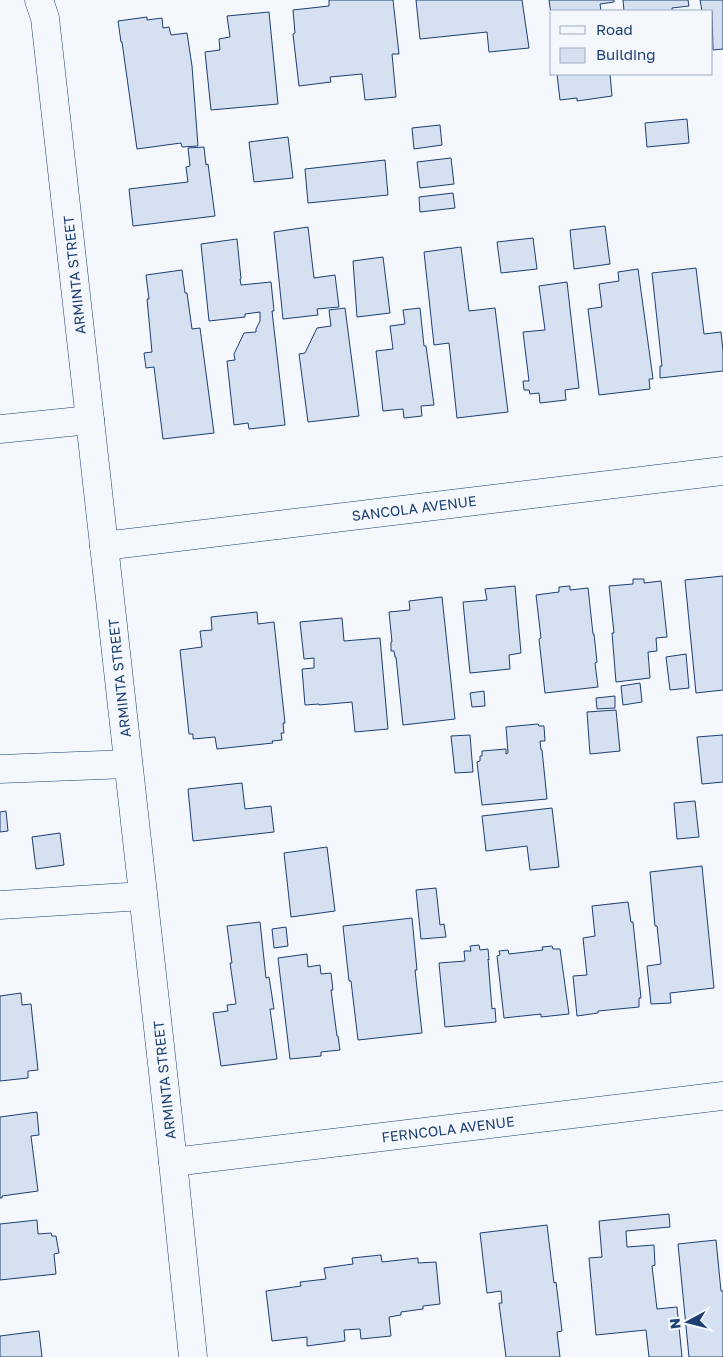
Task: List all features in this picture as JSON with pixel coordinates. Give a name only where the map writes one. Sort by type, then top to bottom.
[{"type":"street","name":"ARMINTA STREET","points":[[39,0],[45,18],[173,1162],[193,1357]]},
{"type":"street","points":[[0,429],[90,420]]},
{"type":"street","name":"SANCOLA AVENUE","points":[[104,546],[723,471]]},
{"type":"street","points":[[0,769],[128,764]]},
{"type":"street","points":[[0,906],[143,896]]},
{"type":"street","name":"FERNCOLA AVENUE","points":[[173,1162],[723,1096]]},
{"type":"building","points":[[329,0],[393,0],[399,54],[392,54],[396,97],[365,100],[362,74],[330,77],[331,82],[299,86],[293,34],[295,33],[293,10],[329,6]]},
{"type":"building","points":[[416,0],[522,0],[529,48],[489,52],[487,32],[420,39]]},
{"type":"building","points":[[549,0],[614,0],[614,2],[600,4],[601,10],[550,10]]},
{"type":"building","points":[[623,0],[688,0],[689,6],[672,8],[672,10],[624,10]]},
{"type":"building","points":[[700,0],[723,0],[723,49],[713,50],[713,10],[702,10]]},
{"type":"building","points":[[269,12],[278,104],[211,110],[205,52],[220,50],[219,39],[230,37],[227,16]]},
{"type":"building","points":[[147,17],[147,20],[162,18],[163,28],[169,27],[171,35],[187,33],[192,66],[198,146],[182,147],[181,143],[137,149],[118,21]]},
{"type":"building","points":[[557,75],[610,75],[612,96],[577,101],[577,98],[560,100]]},
{"type":"building","points":[[687,119],[689,143],[647,147],[645,123]]},
{"type":"building","points":[[440,125],[442,145],[414,149],[412,128]]},
{"type":"building","points":[[288,137],[293,178],[254,182],[249,142]]},
{"type":"building","points":[[204,147],[215,216],[133,226],[129,189],[188,182],[186,167],[190,166],[188,148]]},
{"type":"building","points":[[451,158],[454,184],[420,188],[417,162]]},
{"type":"building","points":[[385,160],[388,195],[308,203],[305,169]]},
{"type":"building","points":[[453,193],[455,208],[420,212],[419,197]]},
{"type":"building","points":[[605,226],[610,264],[574,269],[570,230]]},
{"type":"building","points":[[308,227],[314,278],[335,275],[339,307],[317,309],[318,315],[283,319],[274,232]]},
{"type":"building","points":[[533,238],[537,269],[501,273],[497,242]]},
{"type":"building","points":[[237,239],[241,285],[271,282],[274,311],[272,311],[285,425],[249,429],[248,423],[234,425],[227,361],[235,360],[234,354],[244,333],[256,332],[260,321],[260,312],[245,314],[245,317],[209,321],[201,244]]},
{"type":"building","points":[[461,247],[469,311],[495,308],[508,412],[457,418],[449,343],[434,345],[424,252]]},
{"type":"building","points":[[383,257],[390,313],[357,317],[353,261]]},
{"type":"building","points":[[696,268],[704,334],[721,332],[723,371],[660,378],[660,366],[662,366],[652,273]]},
{"type":"building","points":[[638,269],[653,379],[649,379],[650,389],[599,395],[588,309],[602,307],[599,284],[619,281],[618,272]]},
{"type":"building","points":[[182,270],[192,329],[200,328],[214,433],[163,439],[154,367],[146,368],[144,353],[152,352],[146,275]]},
{"type":"building","points":[[567,282],[579,388],[565,390],[566,400],[540,403],[539,393],[530,394],[529,390],[524,390],[523,381],[529,381],[523,332],[545,330],[539,286]]},
{"type":"building","points":[[345,308],[359,416],[308,422],[299,354],[305,353],[317,328],[331,326],[329,310]]},
{"type":"building","points":[[420,308],[434,405],[421,406],[422,416],[404,418],[403,409],[383,411],[376,351],[393,349],[390,326],[405,324],[403,310]]},
{"type":"building","points":[[723,576],[723,690],[696,693],[685,580]]},
{"type":"building","points":[[633,579],[644,579],[644,583],[661,581],[667,637],[656,638],[657,651],[648,652],[650,678],[616,682],[612,633],[614,633],[609,586],[633,584]]},
{"type":"building","points":[[515,586],[521,653],[509,655],[510,669],[470,673],[463,602],[487,600],[485,589]]},
{"type":"building","points":[[570,586],[570,590],[588,588],[597,662],[595,663],[598,687],[545,693],[536,595],[559,592],[559,587]]},
{"type":"building","points":[[442,597],[455,719],[403,725],[396,657],[394,651],[391,651],[389,612],[410,610],[409,601]]},
{"type":"building","points":[[257,612],[258,624],[274,622],[285,723],[283,723],[284,733],[281,733],[282,740],[272,741],[273,743],[217,749],[215,737],[193,739],[193,734],[189,734],[180,650],[202,647],[200,631],[212,630],[211,617]]},
{"type":"building","points":[[342,618],[344,641],[380,638],[388,729],[355,732],[352,702],[305,705],[302,669],[314,668],[314,658],[304,659],[300,622]]},
{"type":"building","points":[[686,654],[689,688],[670,690],[666,657]]},
{"type":"building","points":[[640,683],[642,702],[623,705],[621,686]]},
{"type":"building","points":[[484,691],[485,706],[472,707],[470,693]]},
{"type":"building","points":[[615,696],[615,708],[597,709],[596,698]]},
{"type":"building","points":[[616,710],[620,751],[590,754],[587,712]]},
{"type":"building","points":[[538,724],[539,726],[544,726],[545,741],[540,741],[547,799],[482,805],[477,762],[480,761],[482,751],[506,749],[506,754],[508,753],[506,727]]},
{"type":"building","points":[[470,735],[473,772],[455,773],[451,736]]},
{"type":"building","points":[[723,735],[723,782],[702,784],[697,737]]},
{"type":"building","points":[[242,783],[245,809],[271,806],[274,832],[193,841],[188,789]]},
{"type":"building","points":[[695,801],[699,837],[677,839],[674,803]]},
{"type":"building","points":[[552,808],[559,867],[530,870],[527,846],[486,851],[482,816]]},
{"type":"building","points":[[6,811],[8,831],[0,832],[0,812]]},
{"type":"building","points":[[60,833],[64,865],[36,869],[32,837]]},
{"type":"building","points":[[327,847],[335,911],[291,917],[284,853]]},
{"type":"building","points":[[702,866],[714,988],[670,993],[671,1003],[651,1004],[647,966],[661,964],[650,872]]},
{"type":"building","points":[[436,888],[440,925],[444,924],[446,937],[421,939],[416,890]]},
{"type":"building","points":[[628,902],[631,922],[633,922],[641,998],[639,998],[639,1007],[598,1011],[598,1013],[577,1016],[573,976],[587,975],[583,938],[595,936],[592,906]]},
{"type":"building","points":[[412,918],[417,970],[415,970],[422,1033],[358,1040],[343,926]]},
{"type":"building","points":[[260,922],[266,978],[269,977],[274,1009],[270,1009],[277,1059],[221,1066],[213,1013],[228,1011],[227,1005],[236,1004],[227,926]]},
{"type":"building","points":[[286,927],[288,946],[274,948],[272,929]]},
{"type":"building","points":[[479,945],[480,950],[488,949],[492,1009],[495,1008],[496,1022],[445,1027],[439,963],[465,961],[464,951],[471,951],[470,946]]},
{"type":"building","points":[[552,946],[553,949],[560,949],[569,1014],[541,1017],[541,1014],[504,1018],[497,956],[500,955],[499,951],[508,950],[509,954],[543,950],[542,947]]},
{"type":"building","points":[[307,954],[308,967],[320,965],[321,974],[331,973],[333,990],[331,990],[340,1050],[321,1052],[321,1056],[290,1059],[278,958]]},
{"type":"building","points":[[21,993],[22,1005],[31,1004],[38,1070],[28,1071],[28,1078],[0,1081],[0,996]]},
{"type":"building","points":[[37,1112],[39,1135],[31,1136],[38,1191],[2,1196],[0,1198],[0,1117]]},
{"type":"building","points":[[669,1214],[670,1227],[626,1231],[627,1247],[654,1245],[655,1265],[652,1266],[657,1309],[677,1307],[682,1357],[649,1357],[646,1330],[596,1335],[589,1258],[602,1257],[599,1221]]},
{"type":"building","points":[[37,1220],[38,1234],[51,1233],[52,1236],[56,1236],[59,1253],[54,1254],[56,1274],[0,1280],[0,1224]]},
{"type":"building","points":[[547,1225],[562,1331],[557,1332],[560,1357],[506,1357],[499,1303],[502,1303],[501,1291],[487,1293],[480,1233]]},
{"type":"building","points":[[716,1240],[721,1291],[723,1291],[723,1357],[689,1357],[678,1244]]},
{"type":"building","points":[[381,1255],[382,1262],[418,1258],[418,1263],[436,1262],[440,1304],[423,1306],[423,1309],[401,1312],[401,1315],[389,1317],[391,1336],[361,1339],[360,1329],[344,1330],[345,1341],[307,1346],[307,1337],[272,1341],[266,1291],[301,1286],[300,1282],[326,1279],[324,1268],[353,1264],[352,1258]]},
{"type":"building","points":[[39,1331],[42,1357],[0,1357],[0,1336]]}]
